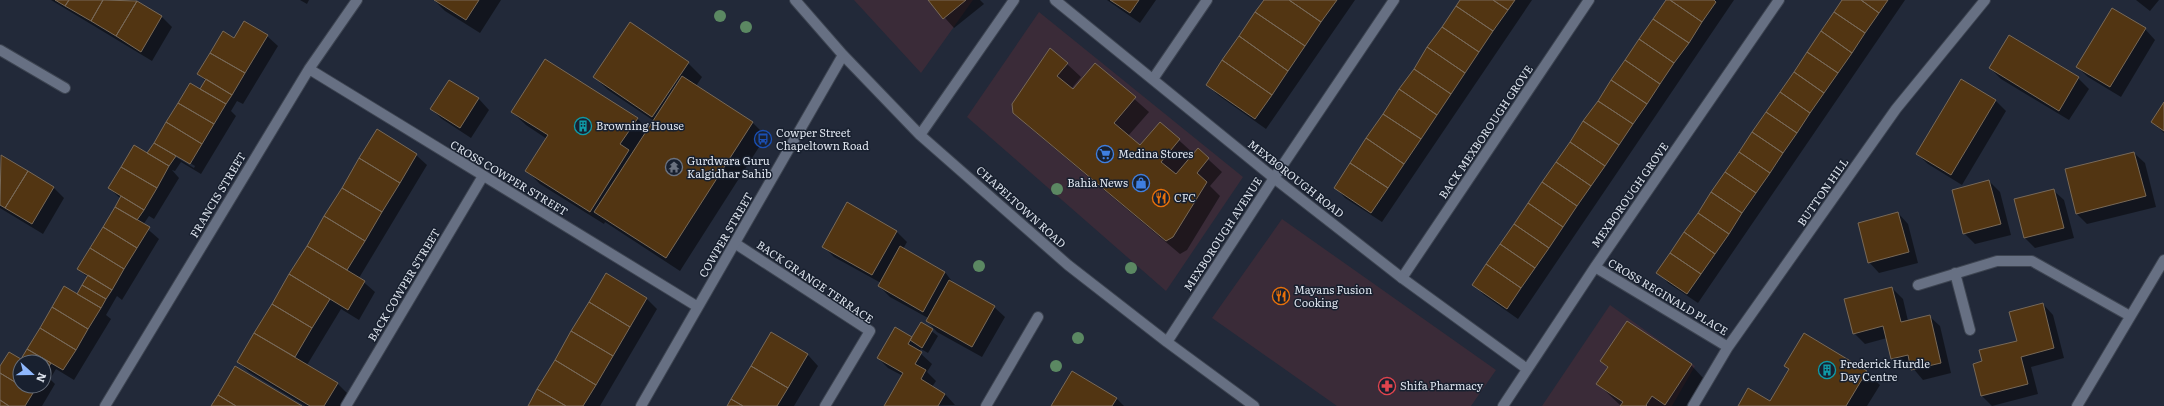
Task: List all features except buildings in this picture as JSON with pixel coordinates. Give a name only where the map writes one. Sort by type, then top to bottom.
[{"type":"street","name":"FRANCIS STREET","points":[[105,406],[308,70],[357,0]]},
{"type":"street","name":"CHAPELTOWN ROAD","points":[[796,0],[843,55],[920,134],[1068,265],[1167,342],[1254,406]]},
{"type":"street","points":[[920,134],[1014,0]]},
{"type":"street","name":"MEXBOROUGH ROAD","points":[[1055,0],[1274,178],[1402,278],[1526,369]]},
{"type":"street","points":[[1153,79],[1207,0]]},
{"type":"street","name":"MEXBOROUGH AVENUE","points":[[1167,342],[1274,178],[1394,0]]},
{"type":"street","name":"BACK MEXBOROUGH GROVE","points":[[1402,278],[1590,0]]},
{"type":"street","name":"MEXBOROUGH GROVE","points":[[1503,406],[1526,369],[1595,267],[1779,0]]},
{"type":"street","name":"BUTTON HILL","points":[[1692,406],[1728,347],[1896,109],[1985,0]]},
{"type":"street","points":[[0,50],[65,88]]},
{"type":"street","name":"COWPER STREET","points":[[641,406],[698,306],[736,244],[843,55]]},
{"type":"street","name":"CROSS COWPER STREET","points":[[308,70],[698,306]]},
{"type":"street","name":"BACK COWPER STREET","points":[[346,406],[483,176]]},
{"type":"street","name":"BACK GRANGE TERRACE","points":[[736,244],[870,331],[825,406]]},
{"type":"street","points":[[2077,406],[2164,260]]},
{"type":"street","points":[[1918,284],[1997,261],[2032,261],[2130,316]]},
{"type":"street","name":"CROSS REGINALD PLACE","points":[[1595,267],[1728,347]]},
{"type":"street","points":[[1955,274],[1970,330]]},
{"type":"street","points":[[986,406],[1038,318]]},
{"type":"shaded area","points":[[854,0],[973,0],[921,73]]},
{"type":"shaded area","points":[[1039,12],[1243,177],[1166,291],[967,117]]},
{"type":"shaded area","points":[[1282,219],[1496,370],[1471,406],[1337,406],[1212,318]]},
{"type":"shaded area","points":[[1610,305],[1695,366],[1672,406],[1542,406]]},
{"type":"place","name":"Browning House","points":[[583,126]]},
{"type":"place","name":"Cowper Street Chapeltown Road","points":[[763,139]]},
{"type":"place","name":"Medina Stores","points":[[1105,154]]},
{"type":"place","name":"Gurdwara Guru Kalgidhar Sahib","points":[[674,167]]},
{"type":"place","name":"Bahia News","points":[[1141,183]]},
{"type":"place","name":"CFC","points":[[1161,198]]},
{"type":"place","name":"Mayans Fusion Cooking","points":[[1281,296]]},
{"type":"place","name":"Frederick Hurdle Day Centre","points":[[1827,370]]},
{"type":"place","name":"Shifa Pharmacy","points":[[1387,386]]}]
